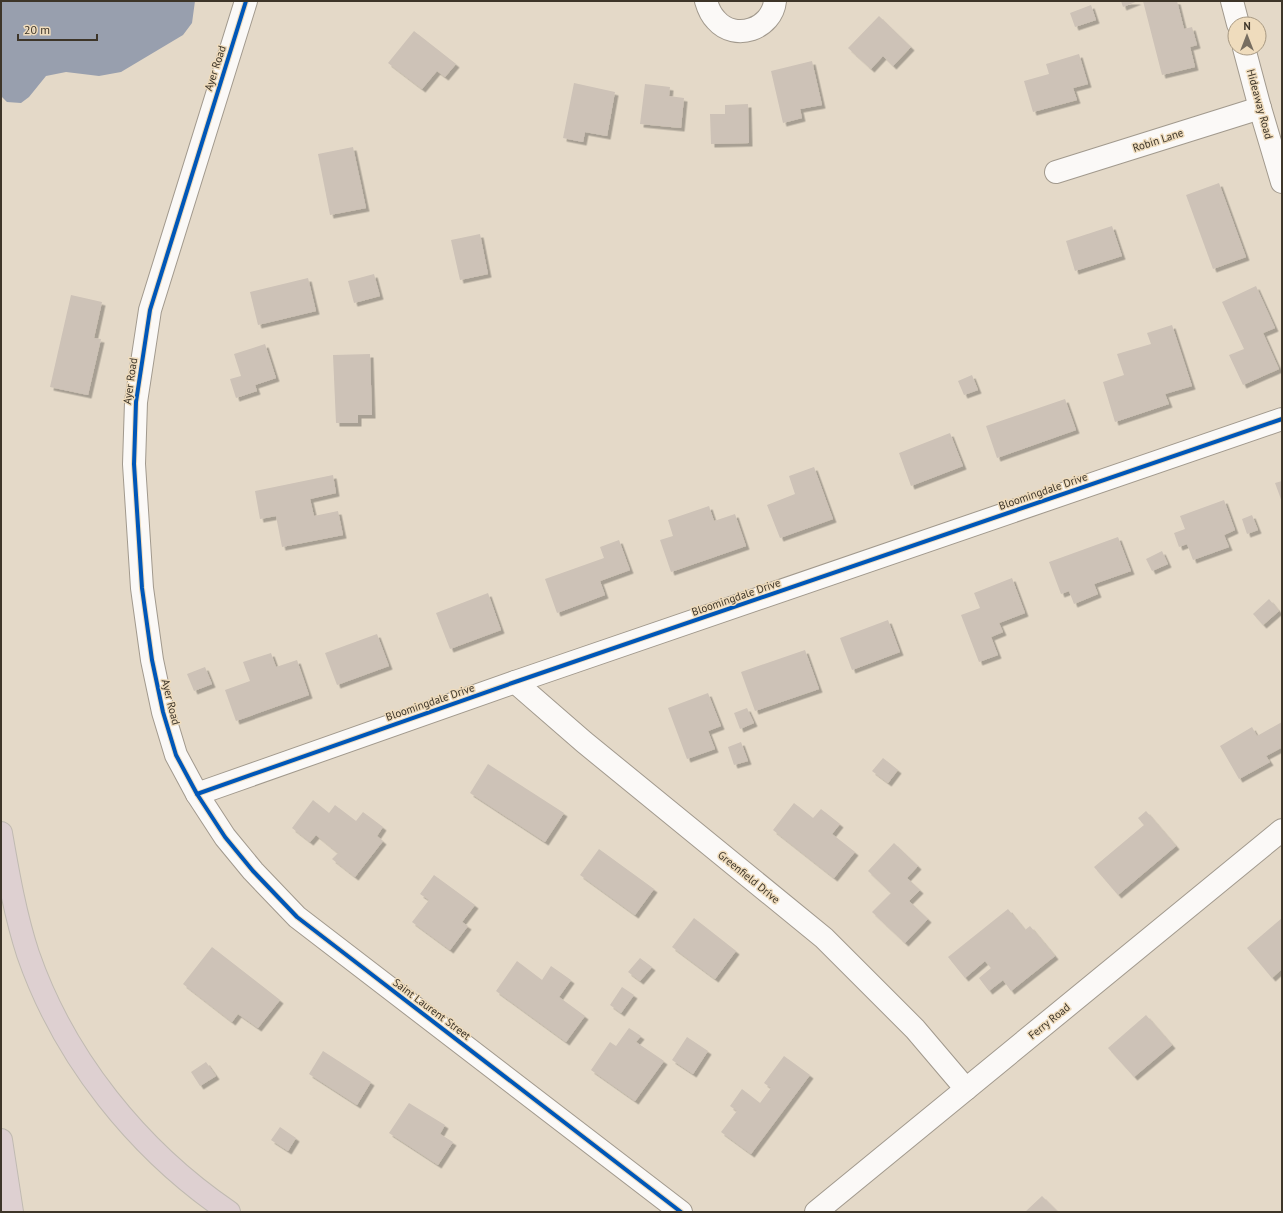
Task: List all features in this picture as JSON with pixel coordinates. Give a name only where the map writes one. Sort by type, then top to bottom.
[{"type":"highway","points":[[1,833],[13,898],[28,953],[49,1003],[75,1052],[119,1113],[158,1155],[190,1183],[229,1212]]},
{"type":"highway","points":[[1,1140],[12,1212]]},
{"type":"street","name":"Ayer Road","points":[[197,794],[176,755],[163,712],[152,660],[142,588],[136,503],[134,464],[136,402],[150,310],[246,1]]},
{"type":"street","points":[[706,1],[710,12],[717,22],[738,32],[750,30],[761,25],[769,17],[775,6],[775,1]]},
{"type":"street","points":[[1232,1],[1236,16]]},
{"type":"street","name":"Hideaway Road","points":[[1246,56],[1282,182]]},
{"type":"street","name":"Robin Lane","points":[[1056,172],[1260,108]]},
{"type":"street","name":"Bloomingdale Drive","points":[[197,794],[515,682],[1282,419]]},
{"type":"street","name":"Greenfield Drive","points":[[515,682],[584,742],[824,938],[915,1029],[966,1089]]},
{"type":"street","name":"Saint Laurent Street","points":[[197,794],[225,837],[253,871],[297,916],[682,1212]]},
{"type":"street","name":"Ferry Road","points":[[816,1212],[1282,830]]},
{"type":"water","points":[[1,1],[195,1],[192,23],[183,35],[121,72],[99,76],[66,72],[46,76],[29,97],[21,103],[7,102],[1,96]]},
{"type":"building","points":[[1121,1],[1138,1],[1123,7]]},
{"type":"building","points":[[1143,1],[1177,1],[1184,29],[1192,27],[1197,45],[1190,47],[1195,67],[1162,75]]},
{"type":"building","points":[[1091,5],[1096,20],[1075,27],[1070,13]]},
{"type":"building","points":[[879,16],[911,47],[893,66],[883,56],[871,69],[848,48]]},
{"type":"building","points":[[414,31],[456,64],[445,77],[437,71],[422,89],[388,63]]},
{"type":"building","points":[[1079,54],[1088,84],[1073,88],[1077,100],[1033,112],[1024,81],[1049,74],[1046,64]]},
{"type":"building","points":[[812,61],[822,105],[800,109],[802,118],[783,123],[771,71]]},
{"type":"building","points":[[574,83],[615,92],[607,136],[585,132],[583,142],[563,138]]},
{"type":"building","points":[[645,84],[670,87],[669,96],[684,98],[681,128],[640,124]]},
{"type":"building","points":[[748,104],[749,143],[711,144],[710,114],[725,114],[725,105]]},
{"type":"building","points":[[353,147],[366,208],[330,215],[318,154]]},
{"type":"building","points":[[1219,183],[1246,257],[1213,269],[1186,195]]},
{"type":"building","points":[[1112,226],[1122,256],[1075,271],[1066,241]]},
{"type":"building","points":[[480,234],[488,274],[460,280],[451,240]]},
{"type":"building","points":[[374,274],[380,296],[354,303],[348,281]]},
{"type":"building","points":[[308,278],[316,311],[258,325],[250,292]]},
{"type":"building","points":[[1256,286],[1275,328],[1263,333],[1279,369],[1243,385],[1229,355],[1244,349],[1222,302]]},
{"type":"building","points":[[71,295],[102,302],[94,338],[101,339],[88,395],[50,387]]},
{"type":"building","points":[[1172,325],[1192,386],[1165,394],[1169,404],[1115,422],[1103,382],[1124,375],[1117,354],[1151,344],[1147,333]]},
{"type":"building","points":[[265,344],[276,378],[255,385],[257,391],[236,398],[230,379],[241,376],[234,354]]},
{"type":"building","points":[[370,354],[372,415],[358,415],[358,423],[336,423],[333,355]]},
{"type":"building","points":[[972,375],[978,390],[964,395],[958,381]]},
{"type":"building","points":[[1065,399],[1076,430],[997,458],[986,426]]},
{"type":"building","points":[[950,433],[963,466],[911,486],[899,453]]},
{"type":"building","points":[[814,467],[833,519],[780,538],[767,505],[795,494],[789,476]]},
{"type":"building","points":[[333,475],[336,493],[310,499],[314,516],[338,511],[343,535],[282,547],[276,516],[260,519],[255,491]]},
{"type":"building","points":[[1282,481],[1282,502],[1275,483]]},
{"type":"building","points":[[1224,500],[1235,530],[1224,535],[1229,547],[1193,560],[1187,544],[1179,547],[1174,533],[1185,529],[1180,516]]},
{"type":"building","points":[[709,506],[714,521],[735,514],[746,546],[671,572],[660,540],[673,536],[668,520]]},
{"type":"building","points":[[1252,515],[1258,530],[1247,534],[1242,519]]},
{"type":"building","points":[[1118,537],[1131,571],[1094,584],[1098,594],[1074,604],[1069,591],[1061,594],[1049,562]]},
{"type":"building","points":[[619,540],[630,570],[600,581],[605,595],[557,613],[545,579],[604,558],[600,547]]},
{"type":"building","points":[[1162,551],[1168,564],[1152,571],[1146,559]]},
{"type":"building","points":[[1012,578],[1025,613],[999,623],[1003,632],[991,637],[998,655],[979,662],[961,615],[980,608],[974,593]]},
{"type":"building","points":[[488,593],[501,630],[450,649],[436,613]]},
{"type":"building","points":[[1269,599],[1279,611],[1263,625],[1253,614]]},
{"type":"building","points":[[888,620],[900,652],[852,670],[840,638]]},
{"type":"building","points":[[377,634],[389,666],[337,685],[325,653]]},
{"type":"building","points":[[805,650],[819,689],[755,711],[741,672]]},
{"type":"building","points":[[271,653],[276,667],[297,660],[309,695],[236,721],[225,690],[250,681],[243,662]]},
{"type":"building","points":[[205,667],[212,684],[194,691],[187,674]]},
{"type":"building","points":[[708,693],[721,726],[708,731],[715,749],[687,759],[668,708]]},
{"type":"building","points":[[747,708],[754,723],[740,729],[734,713]]},
{"type":"building","points":[[1282,722],[1282,750],[1281,748],[1266,756],[1270,762],[1239,779],[1220,746],[1252,727],[1257,736]]},
{"type":"building","points":[[741,742],[748,761],[734,765],[728,747]]},
{"type":"building","points":[[883,758],[898,770],[888,783],[872,771]]},
{"type":"building","points":[[488,764],[564,813],[545,842],[470,793]]},
{"type":"building","points":[[313,800],[329,813],[335,805],[356,821],[363,812],[383,827],[377,836],[383,841],[355,877],[332,859],[338,853],[316,835],[310,842],[292,828]]},
{"type":"building","points":[[794,803],[813,818],[821,809],[840,824],[832,834],[855,852],[834,878],[773,830]]},
{"type":"building","points":[[1146,811],[1176,846],[1118,895],[1094,867],[1144,825],[1138,818]]},
{"type":"building","points":[[894,843],[918,866],[907,878],[920,890],[909,901],[928,919],[905,943],[872,912],[891,893],[868,871]]},
{"type":"building","points":[[599,849],[654,889],[635,915],[580,875]]},
{"type":"building","points":[[434,875],[475,905],[462,922],[468,926],[450,950],[412,922],[429,900],[420,894]]},
{"type":"building","points":[[1008,909],[1025,930],[1030,926],[1055,956],[1011,991],[1003,980],[989,991],[979,978],[991,968],[985,961],[965,978],[948,957]]},
{"type":"building","points":[[694,918],[736,951],[715,979],[672,947]]},
{"type":"building","points":[[1282,918],[1282,969],[1272,978],[1247,948]]},
{"type":"building","points":[[212,947],[280,1000],[258,1028],[238,1014],[232,1022],[183,984]]},
{"type":"building","points":[[640,958],[652,967],[640,981],[628,972]]},
{"type":"building","points":[[517,961],[542,980],[551,966],[571,980],[559,997],[585,1016],[566,1042],[496,991]]},
{"type":"building","points":[[622,987],[634,995],[621,1013],[610,1005]]},
{"type":"building","points":[[1146,1015],[1172,1045],[1134,1077],[1108,1048]]},
{"type":"building","points":[[629,1028],[641,1036],[636,1042],[664,1061],[635,1101],[591,1070],[610,1042],[616,1046]]},
{"type":"building","points":[[687,1037],[708,1051],[693,1074],[672,1060]]},
{"type":"building","points":[[323,1051],[371,1082],[357,1105],[309,1074]]},
{"type":"building","points":[[784,1056],[810,1075],[751,1154],[721,1132],[737,1111],[730,1106],[742,1089],[760,1103],[771,1088],[764,1083]]},
{"type":"building","points":[[206,1062],[216,1076],[200,1086],[191,1072]]},
{"type":"building","points":[[409,1103],[445,1125],[440,1134],[453,1142],[438,1165],[389,1133]]},
{"type":"building","points":[[280,1127],[296,1138],[288,1151],[271,1140]]},
{"type":"building","points":[[1042,1196],[1058,1212],[1025,1212]]},
{"type":"cycle path","points":[[246,1],[150,310],[136,402],[134,464],[142,588],[152,660],[163,712],[176,755],[197,794],[225,837],[253,871],[297,917],[681,1212]]},
{"type":"cycle path","points":[[197,794],[515,682],[1282,419]]}]
